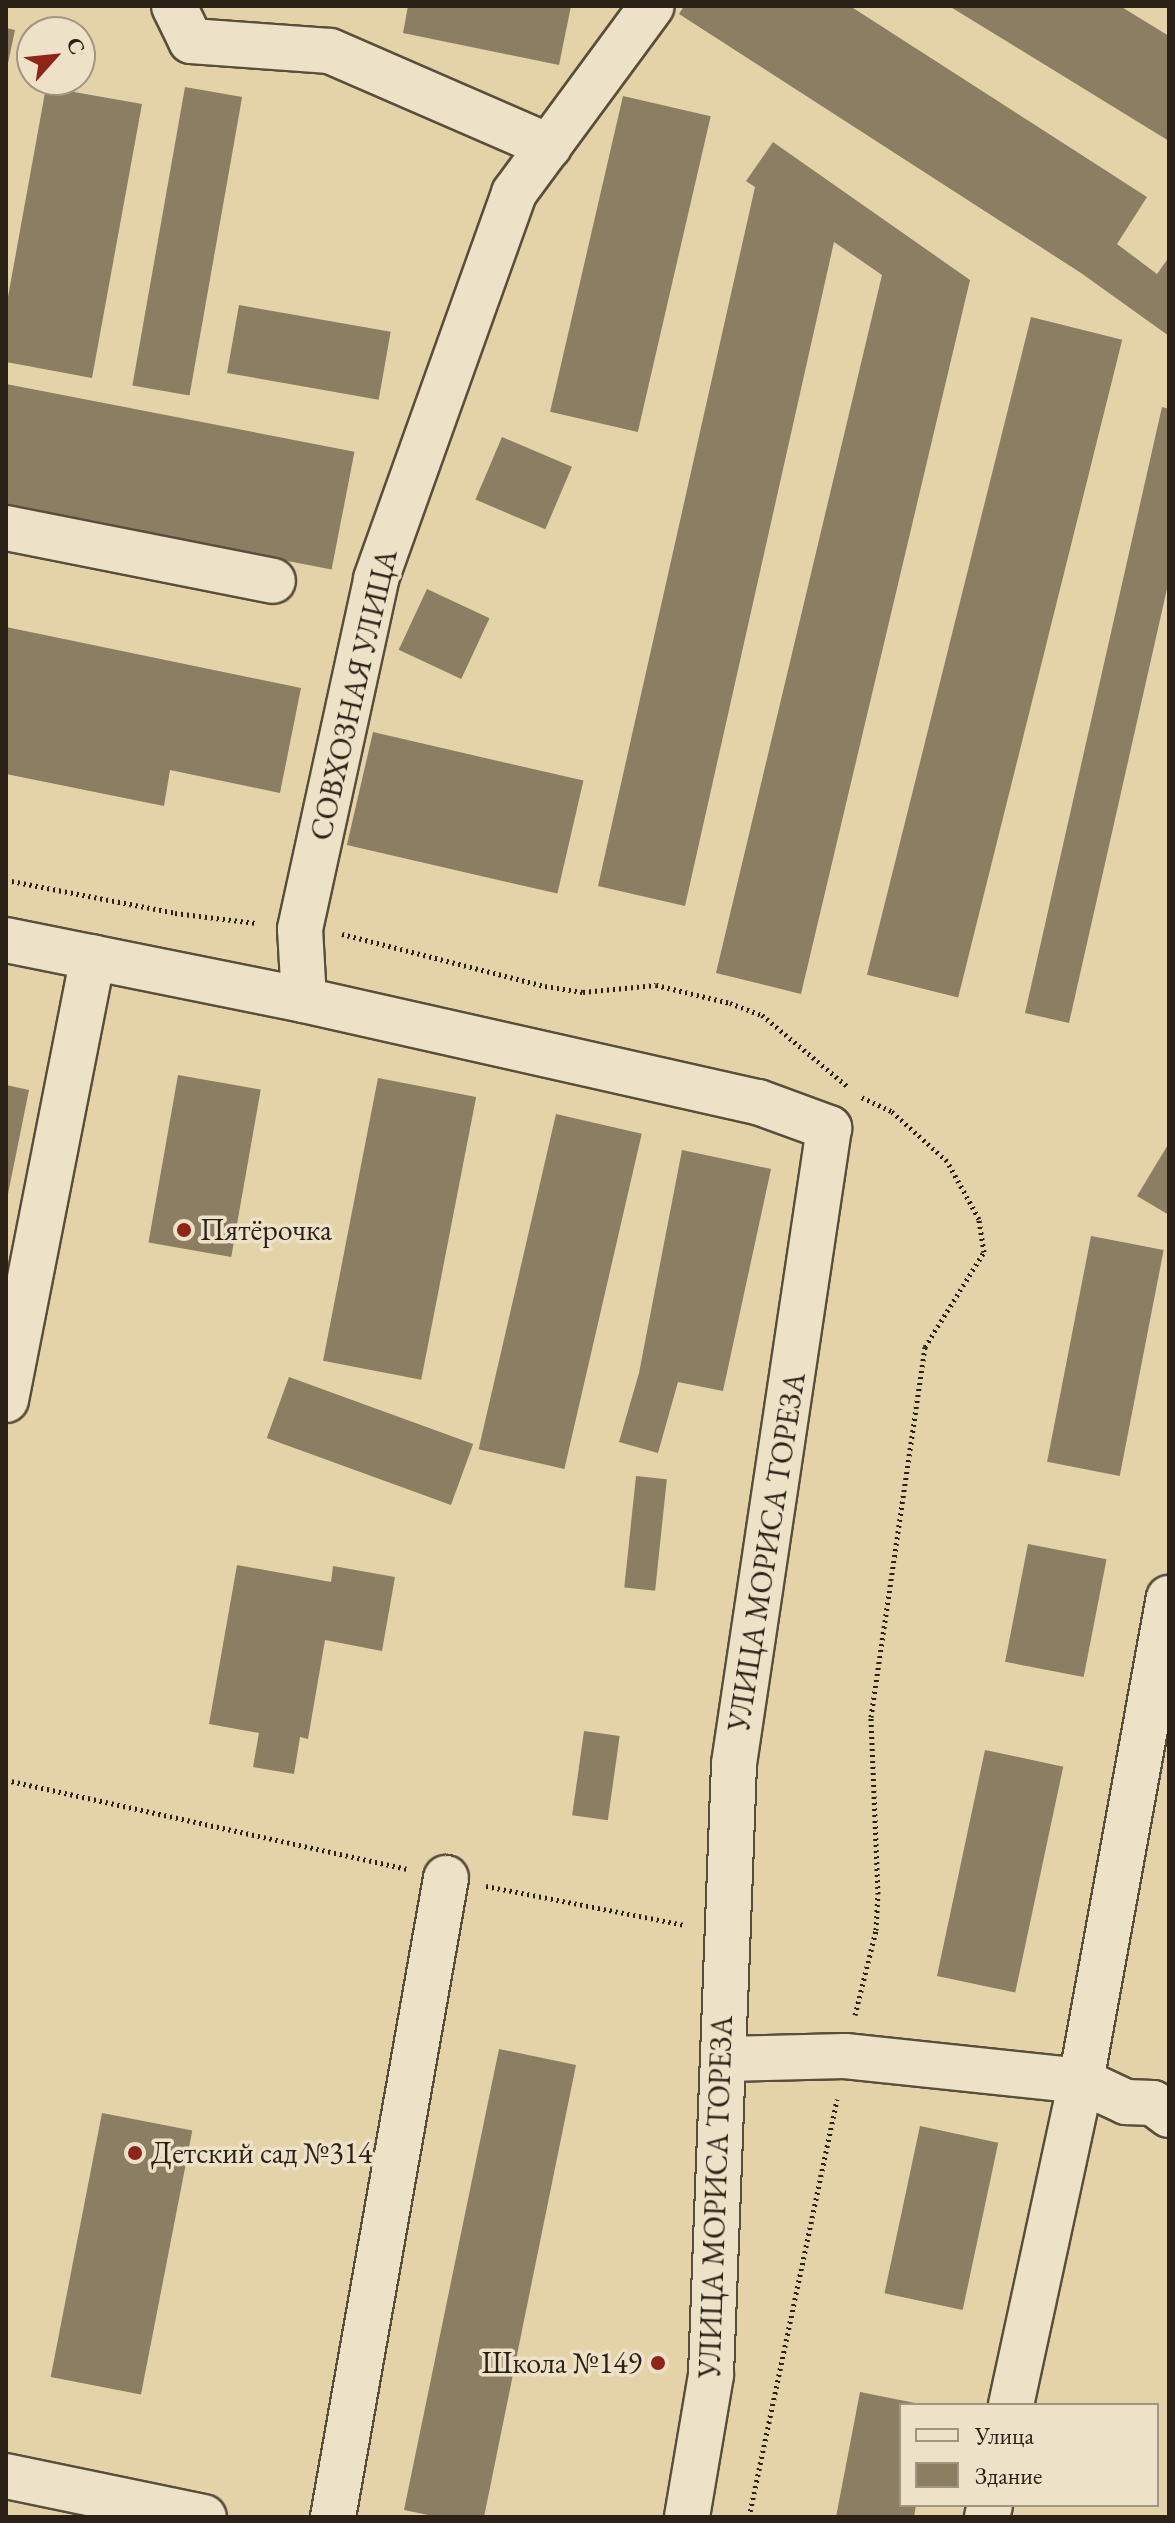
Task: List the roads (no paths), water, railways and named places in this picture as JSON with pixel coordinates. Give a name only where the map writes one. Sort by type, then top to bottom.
[{"type":"street","points":[[174,6],[191,41],[330,51],[549,146]]},
{"type":"street","name":"СОВХОЗНАЯ УЛИЦА","points":[[304,1000],[300,929],[376,579],[514,193],[652,6]]},
{"type":"street","points":[[6,528],[273,581]]},
{"type":"street","points":[[6,940],[304,1000]]},
{"type":"street","points":[[6,1400],[93,957]]},
{"type":"street","name":"УЛИЦА МОРИСА ТОРЕЗА","points":[[304,1000],[758,1102],[829,1128],[734,1764],[725,1933],[726,2059],[711,2375],[687,2517]]},
{"type":"street","points":[[1011,2403],[1081,2081],[1169,1598]]},
{"type":"street","points":[[333,2517],[446,1878]]},
{"type":"street","points":[[726,2059],[845,2056],[1081,2081],[1126,2102],[1153,2103],[1169,2115]]},
{"type":"street","points":[[6,2476],[204,2517]]},
{"type":"place","name":"Пятёрочка","points":[[184,1230]]},
{"type":"place","name":"Детский сад №314","points":[[135,2153]]},
{"type":"place","name":"Школа №149","points":[[658,2363]]}]
